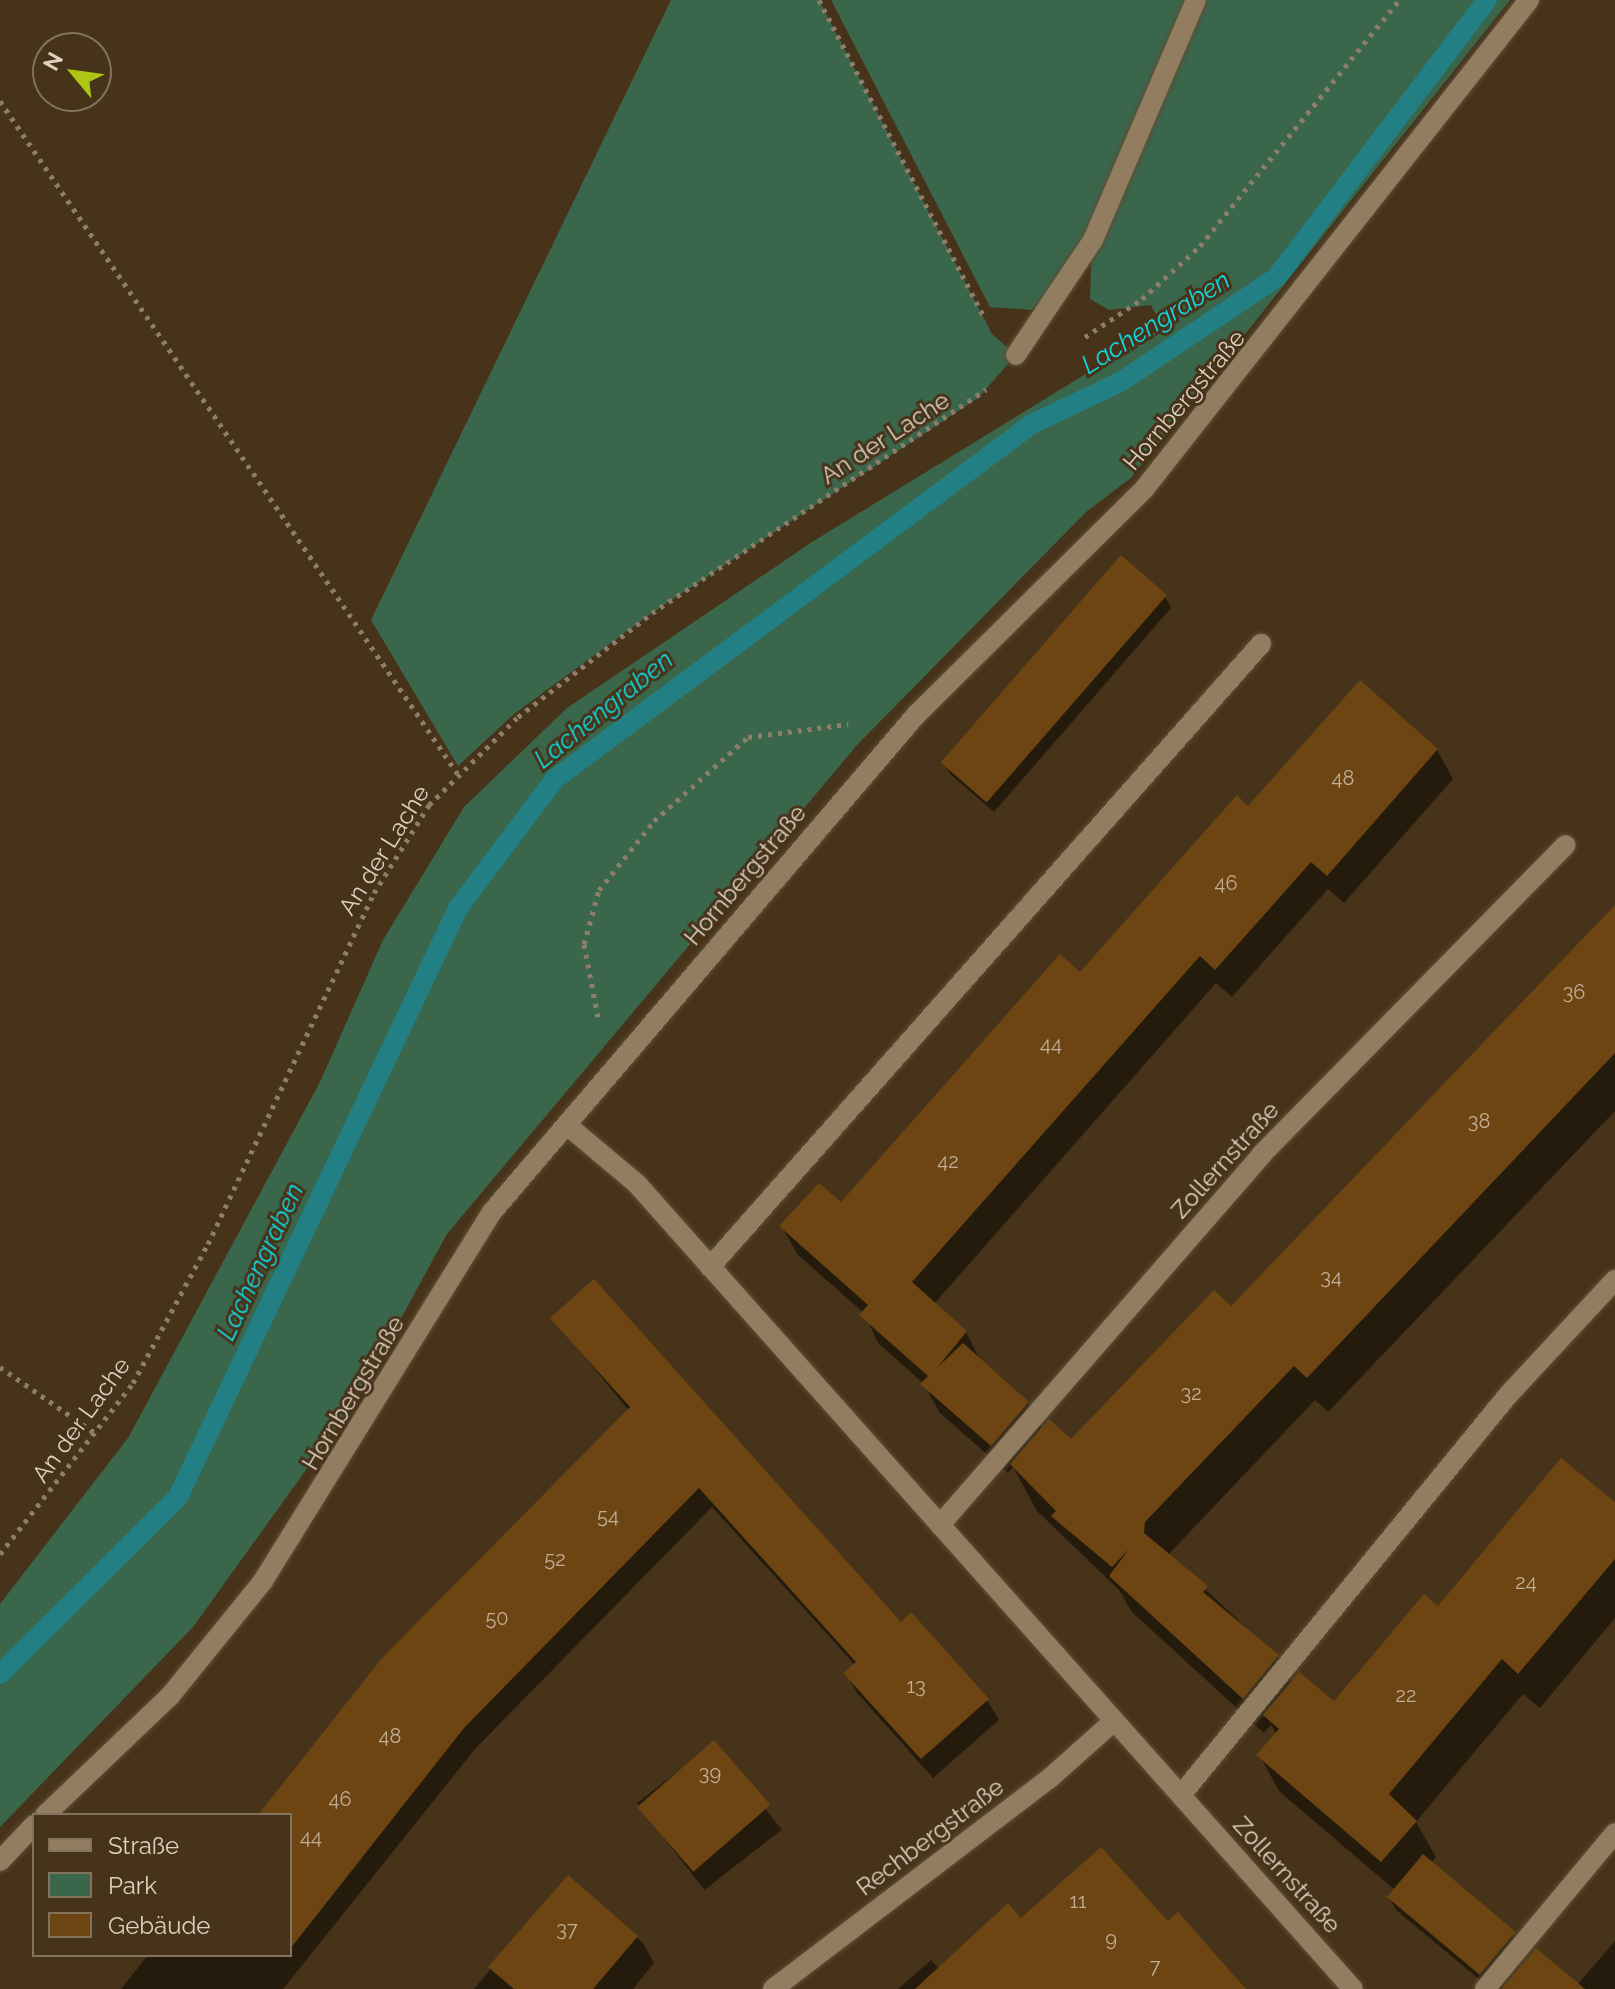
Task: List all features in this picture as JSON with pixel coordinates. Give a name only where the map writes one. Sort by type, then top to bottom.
[{"type":"street","points":[[1016,355],[1093,240],[1196,0]]},
{"type":"street","name":"Hornbergstraße","points":[[47,1813],[170,1696],[263,1581],[492,1212],[916,715],[1145,488],[1529,0]]},
{"type":"street","points":[[710,1267],[1261,644]]},
{"type":"street","name":"Zollernstraße","points":[[940,1525],[1262,1154],[1566,845]]},
{"type":"street","name":"Zollernstraße","points":[[567,1125],[637,1184],[1353,1989]]},
{"type":"street","points":[[1181,1795],[1509,1394],[1615,1280]]},
{"type":"street","name":"Rechbergstraße","points":[[773,1989],[1050,1778],[1114,1721]]},
{"type":"street","points":[[0,1861],[32,1827]]},
{"type":"street","points":[[1485,1989],[1615,1833]]},
{"type":"path","points":[[819,0],[993,334],[1016,355],[1044,356],[1070,346],[1170,276],[1295,135],[1399,0]]},
{"type":"path","points":[[0,101],[457,773]]},
{"type":"path","name":"An der Lache","points":[[0,1554],[98,1435],[208,1244],[374,893],[457,773],[652,613],[978,398],[1016,355]]},
{"type":"path","points":[[609,1075],[584,944],[599,890],[654,821],[748,737],[916,715]]},
{"type":"path","points":[[0,1367],[98,1435]]},
{"type":"green space","points":[[671,0],[819,0],[992,334],[1016,355],[978,398],[652,613],[514,714],[458,766],[371,620]]},
{"type":"green space","points":[[831,0],[1510,0],[1131,478],[1086,512],[857,745],[447,1234],[357,1399],[193,1627],[0,1827],[0,1604],[128,1438],[320,1082],[383,940],[464,807],[567,708],[812,542],[1162,327],[1151,305],[1109,310],[1090,299],[1092,241],[1032,310],[990,307]]},
{"type":"building","points":[[1121,555],[1167,595],[987,803],[941,763]]},
{"type":"building","points":[[1360,680],[1438,749],[1327,876],[1311,862],[1215,970],[1200,956],[912,1282],[967,1331],[937,1368],[963,1343],[1029,1402],[991,1446],[920,1384],[928,1376],[859,1315],[868,1305],[779,1226],[819,1183],[841,1202],[1060,954],[1080,972],[1237,795],[1248,806]]},
{"type":"building","points":[[1615,905],[1615,1053],[1307,1378],[1294,1366],[1145,1522],[1144,1533],[1208,1586],[1203,1592],[1279,1655],[1243,1699],[1109,1576],[1129,1549],[1112,1567],[1051,1516],[1056,1511],[1010,1464],[1049,1419],[1071,1439],[1214,1290],[1231,1306]]},
{"type":"building","points":[[594,1279],[901,1622],[911,1612],[989,1699],[921,1759],[843,1673],[856,1662],[699,1488],[464,1728],[292,1946],[292,1813],[260,1813],[382,1658],[630,1407],[550,1318]]},
{"type":"building","points":[[1561,1458],[1615,1502],[1615,1559],[1518,1674],[1502,1659],[1389,1794],[1417,1821],[1381,1862],[1256,1755],[1279,1729],[1263,1715],[1299,1672],[1334,1701],[1424,1594],[1438,1606]]},
{"type":"building","points":[[714,1740],[770,1805],[693,1872],[637,1807]]},
{"type":"building","points":[[1101,1847],[1168,1921],[1178,1912],[1246,1989],[915,1989],[1008,1903],[1021,1918]]},
{"type":"building","points":[[1423,1854],[1516,1932],[1480,1975],[1387,1897]]},
{"type":"building","points":[[568,1875],[638,1936],[593,1989],[514,1989],[488,1967]]},
{"type":"building","points":[[1536,1948],[1585,1989],[1502,1989]]},
{"type":"waterway","name":"Lachengraben","points":[[0,1674],[178,1497],[458,908],[555,779],[1032,424],[1122,381],[1276,278],[1487,0]]}]
